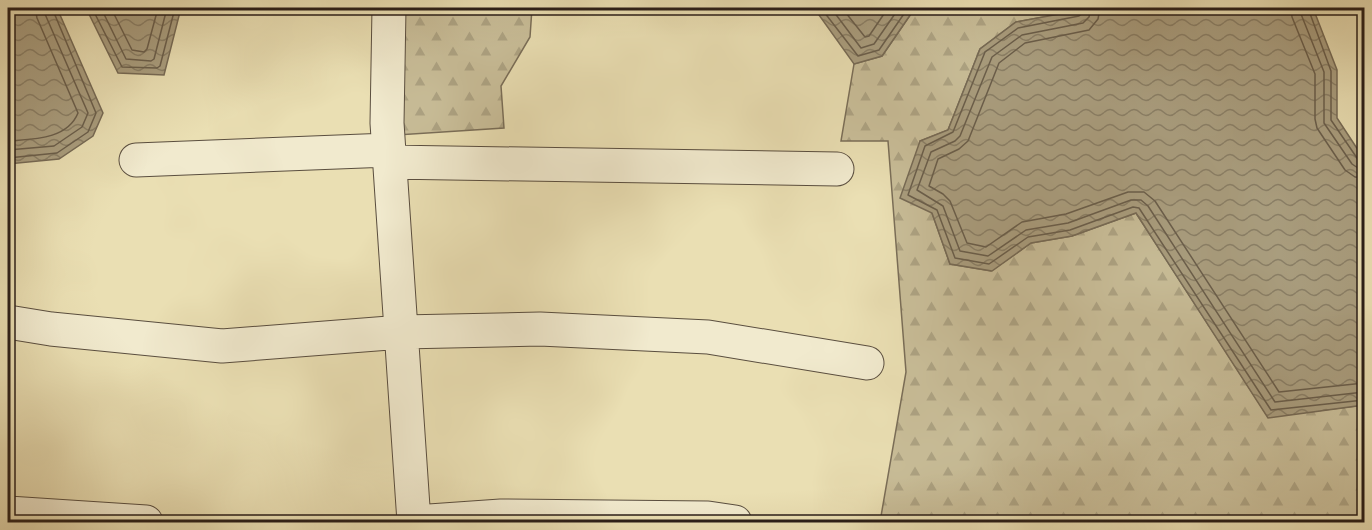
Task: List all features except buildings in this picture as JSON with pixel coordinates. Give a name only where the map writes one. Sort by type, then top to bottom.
[{"type":"lane","points":[[389,8],[387,123],[415,522],[513,516],[708,518],[735,522]]},
{"type":"lane","points":[[136,160],[389,156],[837,169]]},
{"type":"lane","points":[[8,322],[51,329],[222,346],[402,332],[540,329],[708,337],[867,363]]},
{"type":"lane","points":[[8,513],[146,522]]},
{"type":"green space","points":[[400,8],[532,8],[530,37],[501,86],[504,128],[397,135]]},
{"type":"green space","points":[[915,8],[1092,8],[1016,22],[980,49],[948,130],[920,141],[932,213],[950,264],[991,271],[1031,243],[1072,236],[1136,213],[1268,417],[1364,405],[1364,522],[880,522],[906,372],[888,141],[841,141],[854,64],[882,56]]},
{"type":"water","points":[[8,8],[57,8],[103,113],[93,136],[59,159],[8,164]]},
{"type":"water","points":[[86,8],[181,8],[164,75],[118,73]]},
{"type":"water","points":[[814,8],[915,8],[882,56],[854,64]]},
{"type":"water","points":[[1092,8],[1313,8],[1337,70],[1337,118],[1364,159],[1364,405],[1268,418],[1136,213],[1072,236],[1031,243],[992,271],[950,264],[932,213],[900,198],[920,141],[948,130],[980,49],[1016,22]]}]
